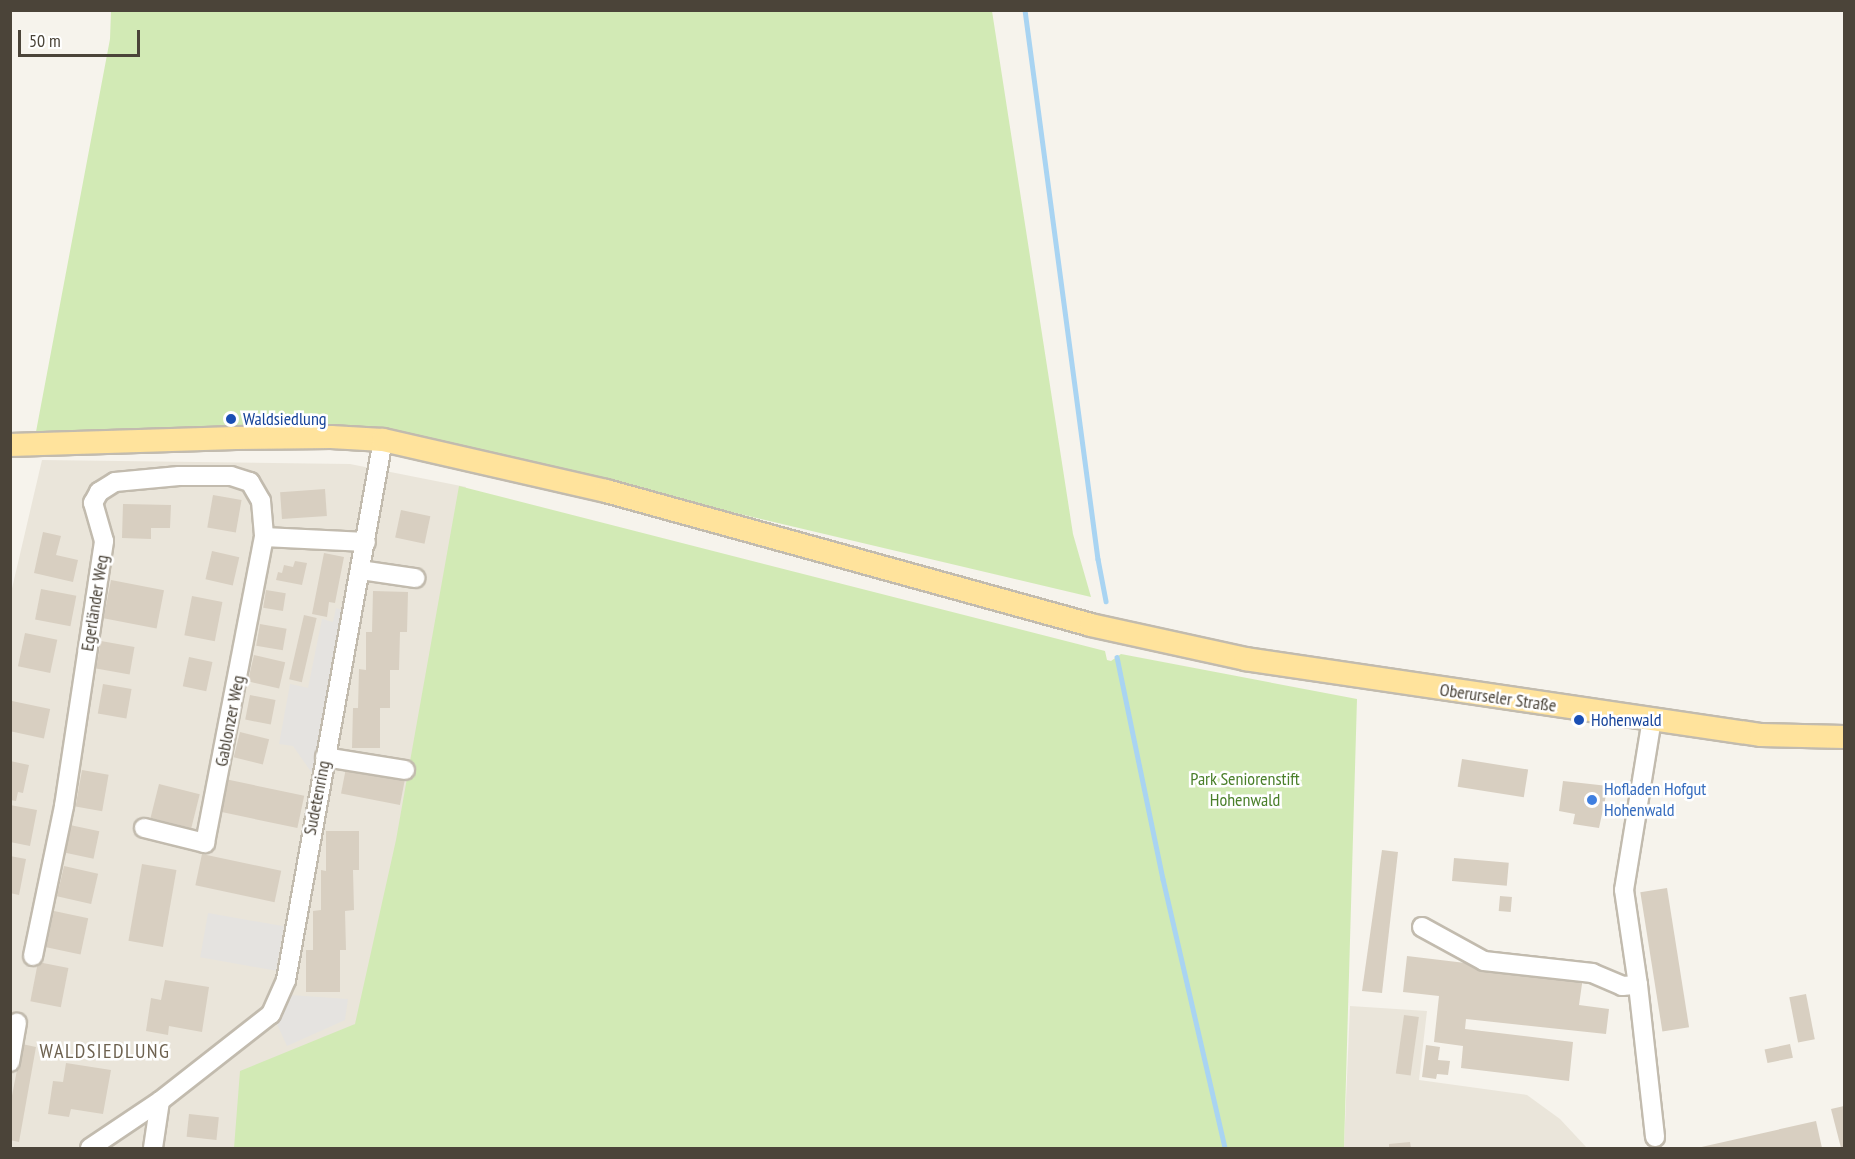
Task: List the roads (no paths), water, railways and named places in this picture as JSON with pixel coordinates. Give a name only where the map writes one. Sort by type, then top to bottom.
[{"type":"main road","name":"Oberurseler Straße","points":[[10,446],[236,438],[331,437],[383,440],[606,491],[1113,630],[1245,659],[1367,679],[1761,735],[1845,737]]},
{"type":"street","name":"Sudetenring","points":[[90,1149],[159,1101],[271,1014],[286,980],[383,440]]},
{"type":"street","name":"Egerländer Weg","points":[[33,956],[64,806],[104,541],[93,503],[99,492],[115,482],[179,476],[231,476],[250,482],[261,501],[264,537]]},
{"type":"street","points":[[264,537],[366,542]]},
{"type":"street","name":"Gablonzer Weg","points":[[144,828],[205,843],[264,537]]},
{"type":"street","points":[[360,570],[415,579]]},
{"type":"street","points":[[1652,719],[1624,890],[1638,985],[1654,1137]]},
{"type":"street","points":[[325,758],[405,770]]},
{"type":"street","points":[[1422,927],[1484,962],[1592,973],[1622,986],[1638,985]]},
{"type":"street","points":[[10,1062],[17,1023]]},
{"type":"street","points":[[153,1149],[159,1101]]},
{"type":"waterway","points":[[1025,10],[1098,559],[1106,601]]},
{"type":"waterway","points":[[1117,657],[1163,879],[1225,1148]]},
{"type":"place","name":"Waldsiedlung","points":[[231,419]]},
{"type":"place","name":"Hohenwald","points":[[1579,720]]},
{"type":"place","name":"Hofladen Hofgut Hohenwald","points":[[1592,800]]},
{"type":"district","name":"WALDSIEDLUNG","points":[[105,1051]]},
{"type":"park label","name":"Park Seniorenstift Hohenwald","points":[[1245,790]]}]
